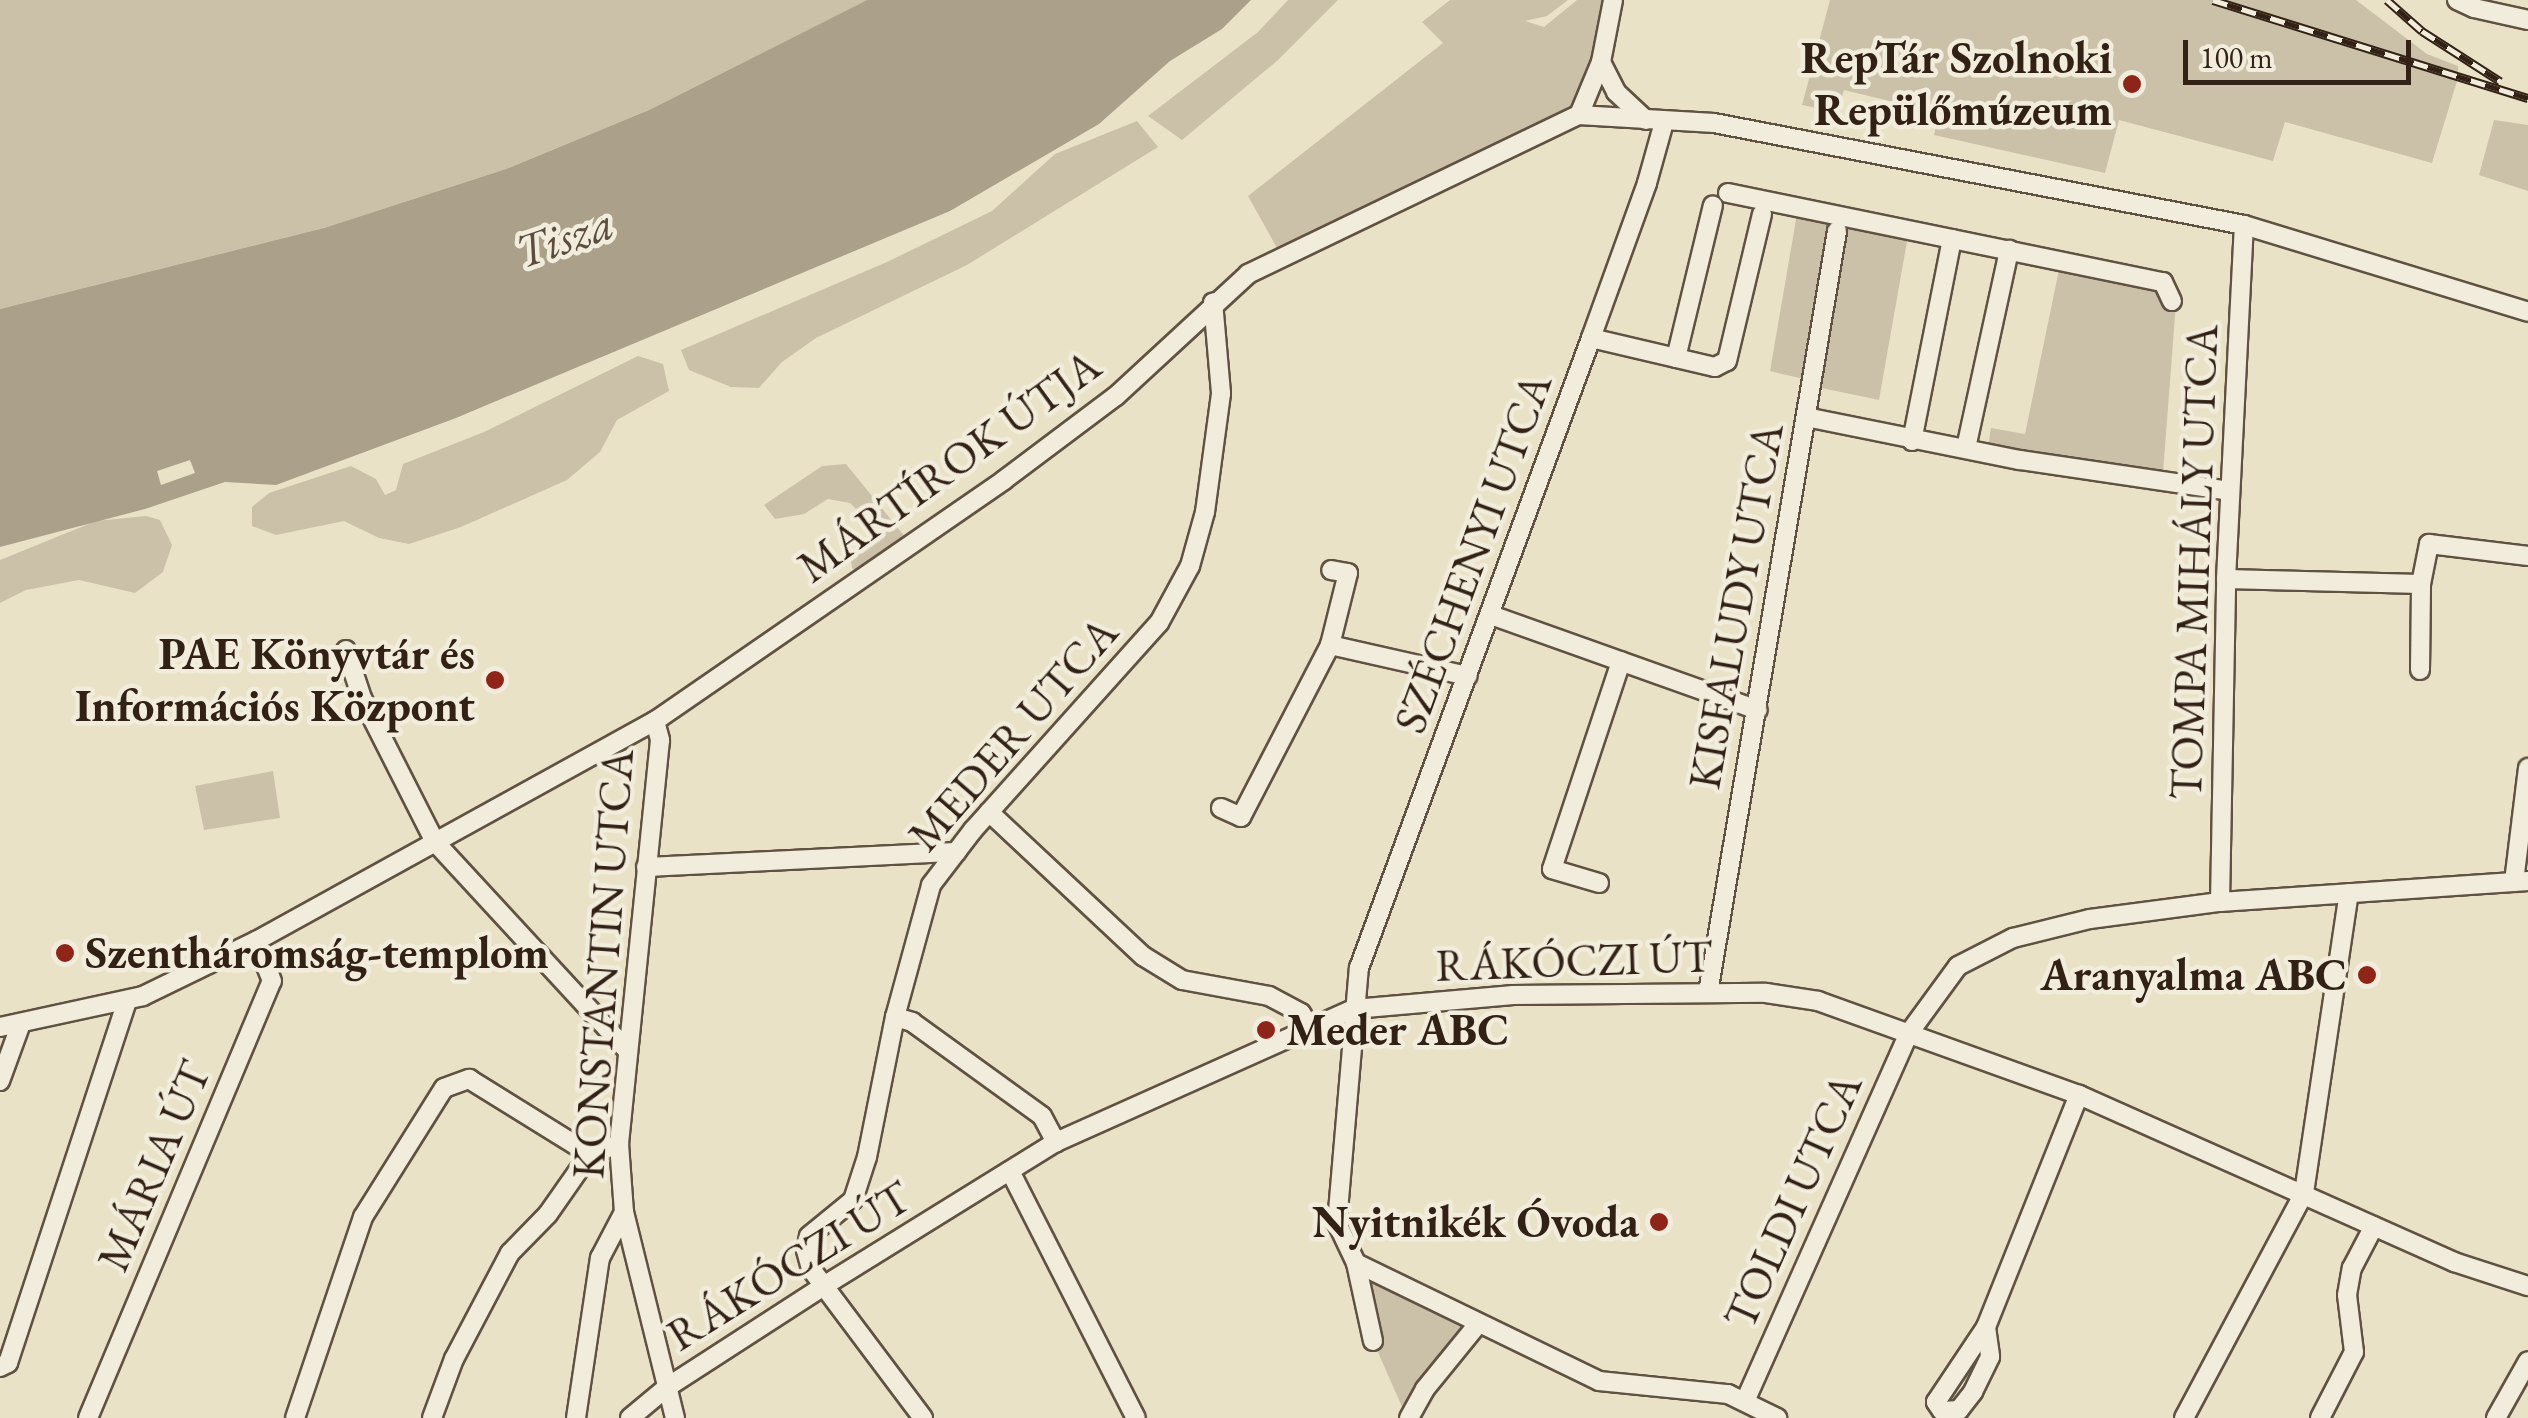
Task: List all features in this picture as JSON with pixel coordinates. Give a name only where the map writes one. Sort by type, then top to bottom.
[{"type":"street","points":[[1613,0],[1601,62],[1578,115],[1714,123],[2244,225],[2528,312]]},
{"type":"street","points":[[2457,0],[2474,8],[2528,20]]},
{"type":"street","points":[[1601,62],[1616,92],[1654,121]]},
{"type":"street","name":"MÁRTÍROK ÚTJA","points":[[0,1027],[20,1026],[127,1001],[256,942],[655,721],[1116,396],[1212,302],[1248,274],[1288,251],[1578,115]]},
{"type":"street","name":"SZÉCHENYI UTCA","points":[[1374,1340],[1356,1263],[1337,1223],[1359,968],[1647,183],[1654,121]]},
{"type":"street","points":[[1676,358],[1720,199],[1952,238],[2163,282],[2172,301]]},
{"type":"street","points":[[1591,338],[1715,367],[1727,361],[1762,214]]},
{"type":"street","name":"TOMPA MIHÁLY UTCA","points":[[2220,902],[2229,491],[2244,225]]},
{"type":"street","name":"KISFALUDY UTCA","points":[[1708,993],[1837,231]]},
{"type":"street","points":[[1912,441],[1952,238]]},
{"type":"street","points":[[1966,448],[2009,250]]},
{"type":"street","name":"MEDER UTCA","points":[[822,1286],[806,1250],[808,1236],[853,1200],[867,1157],[895,1017],[931,885],[989,812],[1159,623],[1190,566],[1205,512],[1220,392],[1212,302]]},
{"type":"street","points":[[1806,417],[1912,441],[2229,491]]},
{"type":"street","points":[[2420,670],[2420,584],[2429,544],[2528,556]]},
{"type":"street","points":[[1221,808],[1241,817],[1330,645],[1348,573],[1331,570]]},
{"type":"street","points":[[2226,579],[2420,584]]},
{"type":"street","points":[[1491,614],[1758,710]]},
{"type":"street","points":[[1330,645],[1468,676]]},
{"type":"street","points":[[346,650],[362,698],[435,842],[626,1049]]},
{"type":"street","points":[[1599,884],[1552,869],[1621,661]]},
{"type":"street","name":"KONSTANTIN UTCA","points":[[655,721],[660,740],[619,1144],[624,1212],[675,1418]]},
{"type":"street","points":[[2521,881],[2528,768]]},
{"type":"street","points":[[989,812],[1143,956],[1182,980],[1268,996],[1301,1013],[1310,1028]]},
{"type":"street","points":[[646,867],[956,852]]},
{"type":"street","name":"TOLDI UTCA","points":[[1746,1399],[1909,1034],[1958,966],[2013,938],[2090,919],[2220,902],[2521,881]]},
{"type":"street","points":[[2184,1418],[2304,1193],[2349,893]]},
{"type":"street","name":"MÁRIA ÚT","points":[[88,1418],[272,981],[256,942]]},
{"type":"street","name":"RÁKÓCZI ÚT","points":[[630,1418],[666,1388],[822,1286],[1056,1142],[1354,1008],[1513,995],[1795,995],[2079,1095],[2454,1262],[2528,1286]]},
{"type":"street","points":[[0,1367],[8,1363],[127,1001]]},
{"type":"street","points":[[895,1017],[912,1022],[1042,1116],[1056,1142]]},
{"type":"street","points":[[0,1082],[20,1026]]},
{"type":"street","points":[[295,1418],[363,1217],[444,1088],[459,1078],[469,1079],[590,1154]]},
{"type":"street","points":[[1986,1327],[2079,1095]]},
{"type":"street","points":[[432,1418],[454,1358],[510,1253],[548,1214],[590,1154],[619,1144]]},
{"type":"street","points":[[1010,1170],[1136,1418]]},
{"type":"street","name":"KONSTANTIN UTCA","points":[[576,1418],[600,1258],[624,1212]]},
{"type":"street","points":[[2320,1418],[2354,1352],[2347,1296],[2352,1268],[2374,1226]]},
{"type":"street","points":[[1356,1263],[1599,1382],[1703,1389],[1746,1399],[1778,1418]]},
{"type":"street","points":[[822,1286],[923,1418]]},
{"type":"street","points":[[1409,1418],[1424,1389],[1478,1324]]},
{"type":"street","points":[[2496,1418],[2528,1362]]},
{"type":"shaded area","points":[[0,0],[867,0],[649,110],[506,169],[324,228],[0,309]]},
{"type":"shaded area","points":[[1288,0],[1338,0],[1278,60],[1182,140],[1148,116],[1258,32]]},
{"type":"shaded area","points":[[1450,0],[1568,0],[1547,16],[1525,21],[1544,27],[1577,0],[1613,0],[1579,115],[1277,248],[1248,196],[1443,43],[1422,22]]},
{"type":"shaded area","name":"RepTár Szolnoki Repülőmúzeum","points":[[1830,0],[2356,0],[2427,54],[2458,66],[2458,78],[2432,163],[2285,122],[2273,161],[2119,120],[2105,173],[1934,135],[1939,113],[1844,90],[1837,112],[1802,105]]},
{"type":"shaded area","points":[[2494,120],[2528,125],[2528,191],[2479,175]]},
{"type":"shaded area","points":[[1137,121],[1158,147],[967,265],[816,338],[782,362],[759,388],[731,387],[689,370],[681,350],[887,262],[992,211],[1055,154]]},
{"type":"shaded area","points":[[1798,208],[1909,230],[1879,400],[1812,386],[1812,381],[1770,371]]},
{"type":"shaded area","points":[[2061,260],[2177,290],[2163,473],[1987,453],[1991,428],[2025,434]]},
{"type":"shaded area","points":[[638,356],[663,364],[669,391],[617,420],[600,452],[567,480],[461,527],[409,544],[379,538],[344,521],[276,535],[252,526],[252,507],[269,493],[351,466],[376,479],[385,495],[396,490],[403,464],[484,432]]},
{"type":"shaded area","points":[[846,464],[906,538],[860,572],[852,568],[851,561],[871,536],[869,522],[850,503],[828,499],[804,514],[775,519],[764,505],[822,466]]},
{"type":"shaded area","points":[[146,516],[160,520],[172,545],[163,572],[135,593],[79,580],[26,590],[0,603],[0,560],[96,521]]},
{"type":"shaded area","points":[[273,771],[280,818],[204,830],[195,786]]},
{"type":"shaded area","points":[[1356,1263],[1478,1324],[1407,1418],[1373,1341]]},
{"type":"water","name":"Tisza","points":[[867,0],[1251,0],[1222,29],[1170,61],[1099,124],[950,211],[456,418],[276,485],[225,482],[145,509],[0,547],[0,309],[324,228],[506,169],[649,110]]},
{"type":"pier","points":[[190,460],[195,473],[161,485],[157,471]]},
{"type":"railway","points":[[2213,0],[2528,98]]},
{"type":"railway","points":[[2387,0],[2422,31],[2500,81]]},
{"type":"place","name":"RepTár Szolnoki Repülőmúzeum","points":[[2132,84]]},
{"type":"place","name":"PAE Könyvtár és Információs Központ","points":[[495,680]]},
{"type":"place","name":"Szentháromság-templom","points":[[65,953]]},
{"type":"place","name":"Aranyalma ABC","points":[[2367,975]]},
{"type":"place","name":"Meder ABC","points":[[1266,1030]]},
{"type":"place","name":"Nyitnikék Óvoda","points":[[1659,1222]]}]
